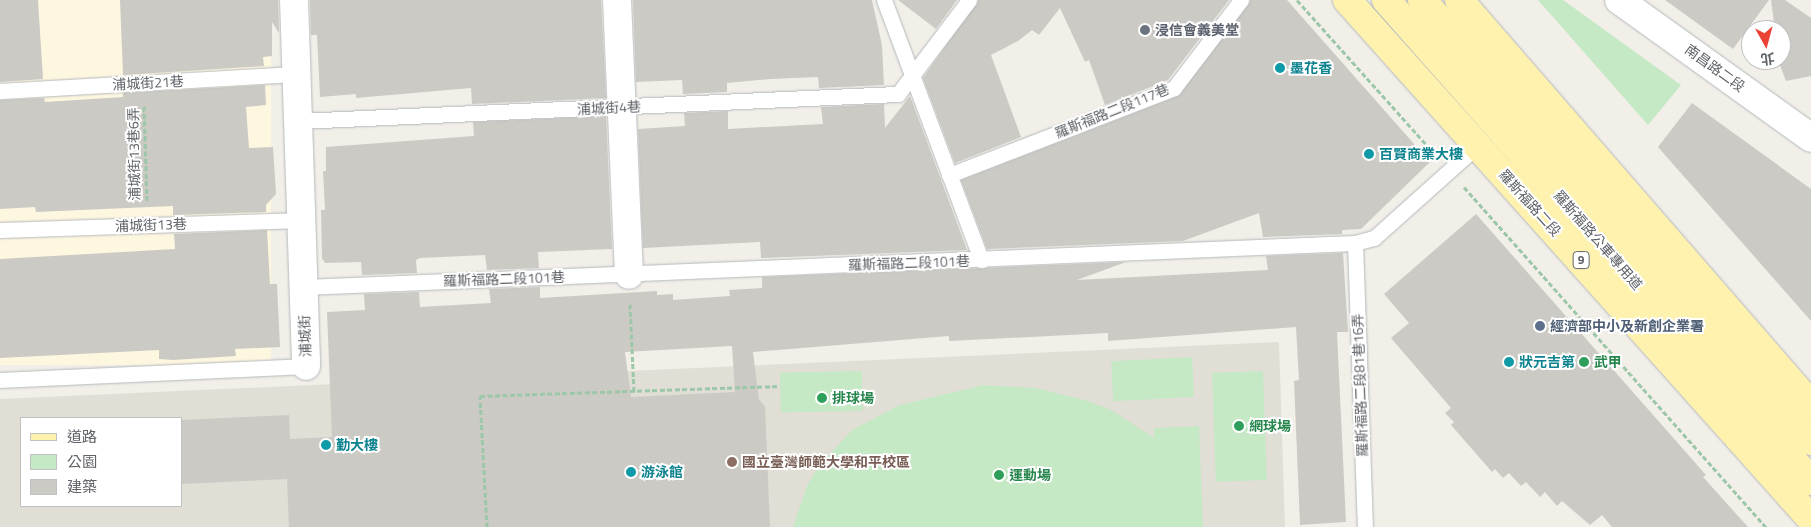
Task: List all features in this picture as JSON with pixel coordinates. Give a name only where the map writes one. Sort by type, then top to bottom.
[{"type":"main road","name":"羅斯福路公車專用道","points":[[1386,0],[1811,481]]},
{"type":"main road","name":"羅斯福路公車專用道","points":[[1422,0],[1811,442]]},
{"type":"main road","points":[[1459,0],[1478,12],[1811,405]]},
{"type":"main road","name":"羅斯福路二段","points":[[1348,1],[1811,519]]},
{"type":"street","name":"浦城街","points":[[294,0],[306,366]]},
{"type":"street","points":[[617,0],[629,275]]},
{"type":"street","name":"南昌路二段","points":[[1618,0],[1811,138]]},
{"type":"lane","points":[[884,0],[981,260]]},
{"type":"lane","points":[[911,76],[969,0]]},
{"type":"lane","name":"羅斯福路二段117巷","points":[[949,175],[1174,88],[1241,0]]},
{"type":"lane","name":"浦城街21巷","points":[[0,91],[296,74]]},
{"type":"lane","name":"浦城街4巷","points":[[298,121],[621,108],[898,94],[911,76]]},
{"type":"lane","name":"羅斯福路二段101巷","points":[[304,287],[629,275],[1355,243],[1374,238],[1478,145]]},
{"type":"lane","name":"浦城街13巷","points":[[0,230],[301,220]]},
{"type":"lane","name":"羅斯福路二段81巷16弄","points":[[1355,243],[1365,527]]},
{"type":"lane","name":"浦城街","points":[[0,380],[306,366]]},
{"type":"path","points":[[1297,0],[1441,161]]},
{"type":"path","name":"浦城街13巷6弄","points":[[144,83],[147,225]]},
{"type":"path","points":[[1460,183],[1766,527]]},
{"type":"path","points":[[629,275],[634,390]]},
{"type":"path","points":[[487,527],[480,396],[780,386]]},
{"type":"shaded area","points":[[0,0],[271,0],[271,365],[0,365]]},
{"type":"shaded area","name":"國立臺灣師範大學和平校區","points":[[1279,342],[1285,527],[0,527],[0,399]]},
{"type":"green space","points":[[1538,0],[1563,0],[1681,85],[1648,125]]},
{"type":"green space","points":[[1192,357],[1194,397],[1113,401],[1111,361]]},
{"type":"green space","name":"排球場","points":[[862,371],[863,411],[781,412],[780,372]]},
{"type":"green space","name":"網球場","points":[[1263,371],[1267,480],[1216,482],[1212,373]]},
{"type":"green space","points":[[983,385],[1036,388],[1088,401],[1113,411],[1154,438],[1154,428],[1199,426],[1203,527],[793,527],[807,486],[818,467],[852,430],[900,405]]},
{"type":"building","points":[[0,0],[38,0],[43,79],[0,82]]},
{"type":"building","points":[[120,0],[278,0],[279,33],[272,22],[272,56],[263,57],[264,66],[123,75]]},
{"type":"building","points":[[310,0],[601,0],[606,98],[472,104],[471,88],[356,98],[356,94],[320,97],[317,35],[311,35]]},
{"type":"building","points":[[633,0],[872,0],[882,45],[884,85],[819,88],[818,77],[770,79],[727,83],[727,92],[683,94],[682,80],[636,82]]},
{"type":"building","points":[[898,0],[957,0],[936,29]]},
{"type":"building","points":[[978,0],[1229,0],[1168,80],[1105,105],[1089,60],[1085,62],[1060,8],[1039,35],[1032,30],[1018,41],[991,55],[1021,137],[955,163],[923,78]]},
{"type":"building","points":[[1250,0],[1287,0],[1430,162],[1361,229],[1342,230],[1342,234],[1263,237],[1259,213],[1183,241],[987,249],[961,180],[1178,96]]},
{"type":"building","points":[[1665,0],[1769,0],[1754,20],[1741,20],[1741,38],[1733,49]]},
{"type":"building","points":[[1771,0],[1785,0],[1811,18],[1811,76],[1786,81],[1782,70],[1791,70],[1791,20],[1774,20]]},
{"type":"building","points":[[265,85],[266,105],[246,107],[249,148],[273,147],[276,194],[266,205],[266,212],[173,215],[173,206],[36,212],[35,207],[0,209],[0,100],[44,98],[45,102],[123,97],[123,93]]},
{"type":"building","points":[[910,96],[967,250],[761,258],[760,242],[643,248],[638,129],[685,126],[684,113],[728,111],[728,129],[823,124],[821,107],[884,104],[885,128]]},
{"type":"building","points":[[1692,103],[1811,189],[1811,321],[1658,147]]},
{"type":"building","points":[[606,116],[612,249],[538,252],[539,268],[487,270],[485,255],[420,258],[416,260],[417,273],[362,275],[361,262],[325,263],[322,258],[321,210],[325,210],[323,171],[326,171],[326,147],[474,136],[473,122]]},
{"type":"building","name":"狀元吉第","points":[[1476,214],[1706,475],[1703,477],[1748,527],[1612,527],[1602,515],[1590,525],[1562,501],[1557,506],[1545,492],[1540,497],[1526,482],[1521,486],[1509,473],[1503,478],[1495,469],[1492,472],[1451,425],[1454,422],[1445,413],[1451,408],[1391,338],[1409,323],[1384,294]]},
{"type":"building","points":[[267,230],[270,284],[277,284],[280,347],[235,349],[236,356],[173,360],[159,359],[159,350],[0,358],[0,259],[175,249],[174,234]]},
{"type":"building","points":[[1343,253],[1348,332],[1337,332],[1346,522],[1300,525],[1294,381],[1299,380],[1296,327],[1108,341],[1108,333],[949,341],[949,336],[753,352],[759,400],[765,406],[770,527],[289,527],[287,479],[182,484],[182,420],[289,415],[290,439],[332,437],[327,312],[365,310],[364,294],[419,292],[420,307],[491,303],[489,289],[540,287],[540,298],[657,291],[657,295],[673,294],[673,300],[730,296],[729,290],[762,288],[762,277],[1126,262],[1077,280],[1268,270],[1266,256]],"holes":[[[732,346],[735,392],[631,397],[625,352]]]},
{"type":"place","name":"浸信會義美堂","points":[[1145,30]]},
{"type":"place","name":"墨花香","points":[[1280,68]]},
{"type":"place","name":"百賢商業大樓","points":[[1369,154]]},
{"type":"place","name":"經濟部中小及新創企業署","points":[[1540,326]]},
{"type":"place","name":"狀元吉第","points":[[1509,362]]},
{"type":"place","name":"武甲","points":[[1584,362]]},
{"type":"place","name":"排球場","points":[[822,398]]},
{"type":"place","name":"網球場","points":[[1239,426]]},
{"type":"place","name":"勤大樓","points":[[326,445]]},
{"type":"place","name":"國立臺灣師範大學和平校區","points":[[732,462]]},
{"type":"place","name":"游泳館","points":[[631,472]]},
{"type":"place","name":"運動場","points":[[999,475]]}]
